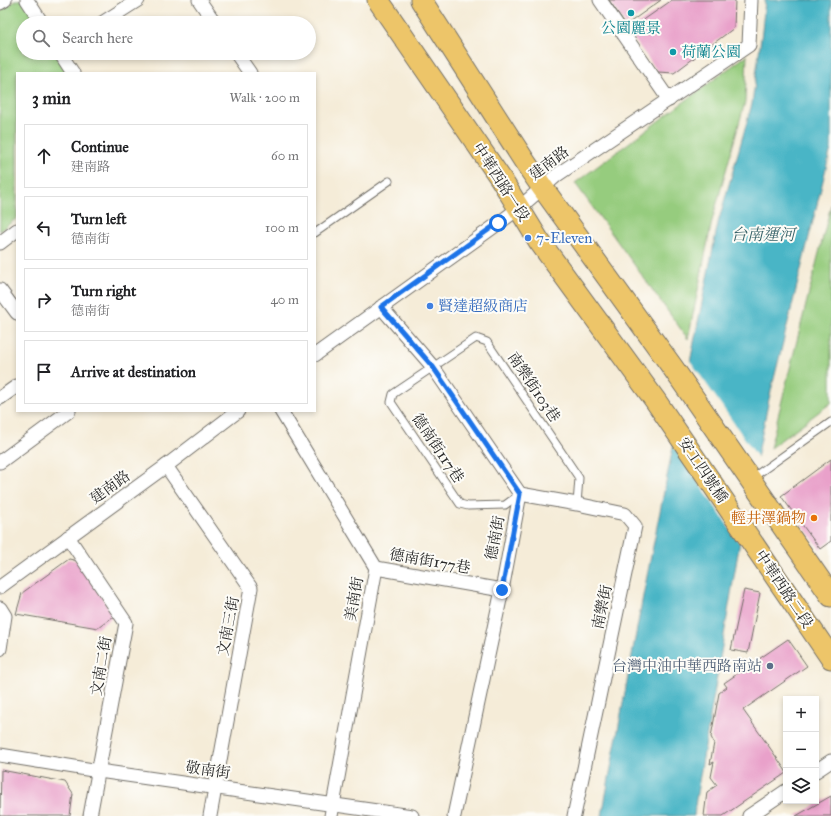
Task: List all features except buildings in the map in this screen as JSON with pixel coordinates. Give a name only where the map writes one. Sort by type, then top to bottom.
[{"type":"main road","name":"中華西路一段","points":[[378,0],[496,173],[540,241],[655,400]]},
{"type":"main road","name":"中華西路一段","points":[[421,0],[542,187],[673,368],[750,479]]},
{"type":"main road","name":"安工四號橋","points":[[655,400],[751,540]]},
{"type":"main road","points":[[750,479],[831,596]]},
{"type":"main road","name":"中華西路二段","points":[[751,540],[831,658]]},
{"type":"street","points":[[0,3],[5,0]]},
{"type":"street","points":[[27,0],[37,16]]},
{"type":"street","points":[[113,16],[138,0]]},
{"type":"street","points":[[200,0],[210,16]]},
{"type":"street","points":[[600,0],[668,100]]},
{"type":"street","name":"建南路","points":[[316,353],[519,208],[557,175],[749,45],[750,0]]},
{"type":"street","points":[[64,60],[71,72]]},
{"type":"street","points":[[241,60],[249,72]]},
{"type":"street","points":[[0,243],[16,231]]},
{"type":"street","points":[[0,290],[16,312]]},
{"type":"street","points":[[381,307],[433,367],[520,494]]},
{"type":"street","points":[[0,398],[16,387]]},
{"type":"street","points":[[0,462],[68,412]]},
{"type":"street","name":"建南路","points":[[0,587],[166,466],[237,412]]},
{"type":"street","name":"美南街","points":[[282,412],[376,568],[332,810]]},
{"type":"street","name":"文南三街","points":[[166,466],[251,588],[210,816]]},
{"type":"street","name":"南樂街","points":[[520,494],[625,514],[635,526],[574,816]]},
{"type":"street","name":"德南街","points":[[454,816],[502,590],[520,494]]},
{"type":"street","name":"文南二街","points":[[68,537],[126,623],[90,816]]},
{"type":"street","name":"德南街177巷","points":[[376,568],[502,590]]},
{"type":"street","points":[[0,608],[5,616],[0,648]]},
{"type":"street","name":"敬南街","points":[[0,755],[214,787],[332,810],[412,816]]},
{"type":"street","points":[[819,769],[831,761]]},
{"type":"street","points":[[749,816],[783,793]]},
{"type":"lane","points":[[316,232],[389,181]]},
{"type":"lane","name":"南樂街103巷","points":[[433,367],[476,338],[487,342],[579,478],[577,504]]},
{"type":"lane","name":"德南街117巷","points":[[433,367],[393,394],[391,402],[460,504],[468,506],[505,505],[520,494]]},
{"type":"lane","points":[[750,479],[831,422]]},
{"type":"green space","points":[[16,0],[33,0],[42,16],[16,16],[16,60],[68,60],[75,72],[16,72],[16,219],[0,231],[0,11]]},
{"type":"green space","points":[[747,55],[745,102],[712,221],[688,339],[575,183]]},
{"type":"green space","points":[[831,205],[831,403],[770,448]]},
{"type":"water","name":"台南運河","points":[[765,0],[831,0],[831,148],[769,399],[739,547],[694,816],[602,816],[643,596],[718,223],[752,104]]},
{"type":"pier","points":[[689,359],[759,459],[741,545],[672,443]]},
{"type":"place","name":"公園麗景","points":[[631,13]]},
{"type":"place","name":"荷蘭公園","points":[[673,52]]},
{"type":"place","name":"7-Eleven","points":[[528,238]]},
{"type":"place","name":"賢達超級商店","points":[[430,306]]},
{"type":"place","name":"輕井澤鍋物","points":[[814,518]]},
{"type":"place","name":"台灣中油中華西路南站","points":[[770,666]]},
{"type":"route","points":[[498,223],[381,307],[433,367],[520,494],[502,590]]}]
